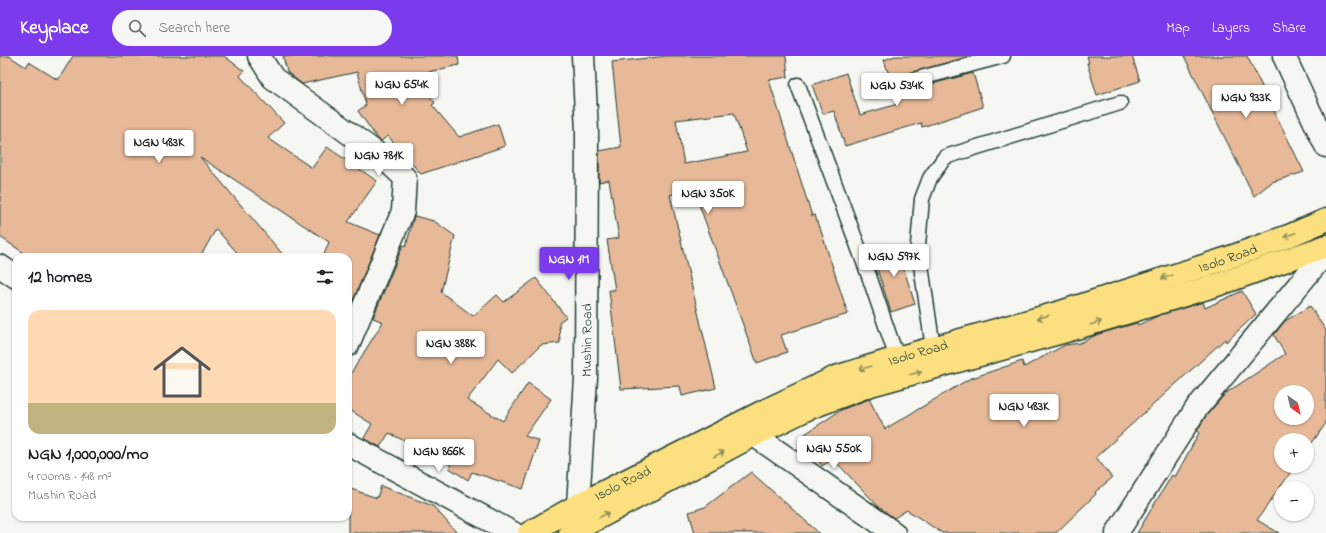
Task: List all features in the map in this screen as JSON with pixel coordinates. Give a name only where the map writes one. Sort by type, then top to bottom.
[{"type":"main road","name":"Isolo Road","points":[[529,533],[578,505],[803,392],[836,377],[897,358],[1064,311],[1225,259],[1326,220]]},
{"type":"main road","name":"Isolo Road","points":[[570,533],[754,435],[807,409],[871,385],[1077,328],[1223,282],[1326,246]]},
{"type":"street","points":[[259,56],[273,78],[386,160],[405,178],[403,211],[352,335]]},
{"type":"street","name":"Mushin Road","points":[[578,505],[586,363],[587,132],[582,56]]},
{"type":"street","points":[[1284,56],[1326,146]]},
{"type":"street","points":[[1117,533],[1196,409],[1326,252]]},
{"type":"street","points":[[0,266],[12,274]]},
{"type":"street","points":[[754,435],[894,533]]},
{"type":"street","points":[[352,446],[513,533]]},
{"type":"lane","points":[[872,91],[1003,56]]},
{"type":"lane","points":[[798,85],[869,276],[897,358]]},
{"type":"lane","points":[[933,348],[918,245],[922,198],[930,178],[945,157],[1120,102]]},
{"type":"building","points":[[0,56],[9,56],[26,67],[29,62],[58,80],[73,56],[224,56],[244,71],[240,76],[284,123],[268,138],[312,168],[327,147],[377,181],[348,222],[380,235],[352,303],[352,253],[325,253],[329,242],[200,157],[282,253],[237,253],[216,229],[202,253],[24,253],[0,237]]},
{"type":"building","points":[[283,56],[458,56],[459,65],[415,75],[435,103],[432,105],[459,137],[498,124],[505,146],[421,174],[388,136],[381,141],[377,138],[358,111],[366,105],[357,72],[302,84],[287,72]]},
{"type":"building","points":[[667,56],[786,56],[788,77],[769,80],[812,216],[815,215],[820,228],[848,314],[781,335],[787,352],[757,363],[693,188],[670,195],[716,388],[682,396],[680,386],[621,389],[609,290],[615,290],[607,240],[619,238],[609,180],[599,182],[599,151],[621,147],[612,62]],"holes":[[[734,113],[747,152],[684,164],[676,120]]]},
{"type":"building","points":[[895,56],[968,57],[890,78],[884,60]]},
{"type":"building","points":[[1087,56],[1132,56],[1140,81],[1097,95],[1087,63],[1089,63]]},
{"type":"building","points":[[1184,56],[1247,56],[1304,172],[1272,182],[1254,196]]},
{"type":"building","points":[[846,73],[860,115],[898,104],[895,94],[973,73],[983,107],[922,127],[921,123],[845,146],[834,111],[823,114],[812,85]]},
{"type":"building","points":[[414,216],[434,221],[455,236],[441,292],[473,316],[497,295],[504,302],[536,278],[566,317],[559,322],[560,343],[541,345],[512,373],[498,359],[467,400],[503,421],[528,383],[551,399],[525,436],[539,441],[523,489],[472,472],[468,480],[449,468],[451,465],[389,433],[380,447],[364,438],[372,424],[352,412],[352,372],[383,322],[373,318],[403,245],[406,246]]},
{"type":"building","points":[[896,245],[915,304],[891,312],[872,253]]},
{"type":"building","points":[[1242,291],[1256,314],[1226,342],[1225,339],[1096,457],[1112,478],[1095,492],[1096,494],[1056,533],[942,533],[907,510],[894,518],[880,508],[833,459],[822,466],[802,436],[841,410],[869,399],[885,429],[969,379],[1022,361],[1024,367],[1065,345],[1080,343],[1098,334],[1137,323],[1138,325],[1160,315],[1203,302],[1205,308]]},
{"type":"building","points":[[1310,306],[1326,331],[1326,423],[1314,440],[1314,433],[1274,433],[1274,473],[1290,473],[1284,481],[1274,481],[1274,496],[1257,520],[1279,533],[1137,533],[1172,475],[1175,477],[1199,433],[1197,431],[1206,416],[1226,393],[1285,354],[1274,335],[1285,321]]},
{"type":"building","points":[[751,472],[819,533],[695,533],[689,512],[705,507]]},
{"type":"building","points":[[381,486],[433,506],[457,533],[348,533],[348,521],[352,521],[352,489],[377,498]]}]
